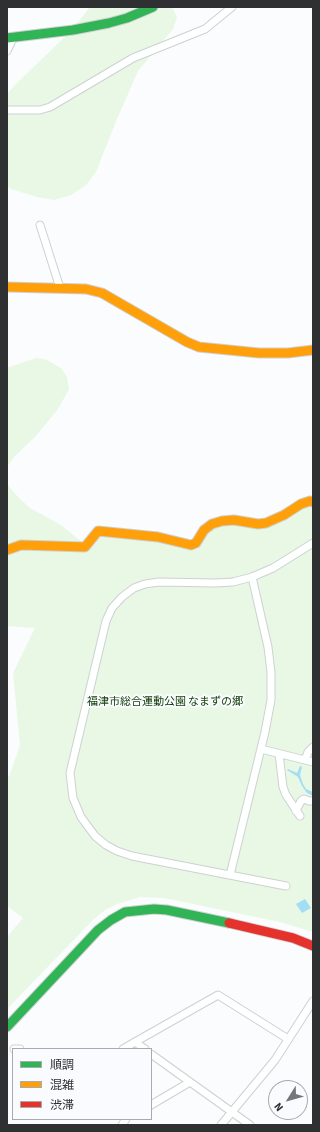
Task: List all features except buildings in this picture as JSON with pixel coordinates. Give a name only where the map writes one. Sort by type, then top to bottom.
[{"type":"street","points":[[7,50],[10,38],[73,30],[108,23],[127,18],[153,7]]},
{"type":"street","points":[[7,110],[40,110],[50,107],[133,58],[205,29],[232,7]]},
{"type":"street","points":[[40,225],[60,288]]},
{"type":"street","points":[[7,287],[86,289],[102,293],[187,342],[199,346],[259,353],[288,353],[313,350]]},
{"type":"street","points":[[7,550],[21,545],[85,547],[98,531],[158,538],[175,543],[191,545],[196,543],[204,530],[212,524],[222,520],[234,520],[258,524],[266,523],[284,515],[301,504],[310,501],[313,502]]},
{"type":"street","points":[[286,886],[132,856],[117,851],[106,845],[95,836],[81,817],[73,798],[70,773],[106,621],[112,608],[122,597],[134,588],[145,584],[159,582],[233,582],[252,577],[273,568],[313,542]]},
{"type":"street","points":[[230,875],[269,718],[271,700],[271,672],[268,647],[252,577]]},
{"type":"street","points":[[305,760],[308,752],[313,748]]},
{"type":"street","points":[[261,749],[313,762]]},
{"type":"street","points":[[279,754],[283,787],[289,802],[298,814],[301,801],[313,801]]},
{"type":"street","points":[[7,1027],[98,930],[125,912],[154,909],[167,910],[293,938],[313,946]]},
{"type":"street","points":[[125,1048],[218,995],[288,1039]]},
{"type":"street","points":[[221,1125],[275,1060],[313,1001]]},
{"type":"street","points":[[135,1042],[144,1048]]},
{"type":"street","points":[[152,1055],[250,1125]]},
{"type":"street","points":[[152,1104],[190,1082]]},
{"type":"green space","points":[[90,7],[172,7],[177,17],[173,29],[138,71],[96,172],[86,185],[71,195],[54,200],[37,197],[11,189],[7,185],[7,94],[71,31]]},
{"type":"green space","points":[[36,358],[45,359],[61,368],[67,377],[69,389],[58,409],[35,437],[15,456],[7,467],[7,368]]},
{"type":"green space","name":"福津市総合運動公園 なまずの郷","points":[[7,484],[30,508],[61,525],[83,543],[94,527],[190,542],[203,526],[267,520],[313,498],[313,932],[280,922],[164,898],[140,897],[117,904],[105,910],[93,920],[7,1009],[7,937],[23,918],[7,906],[7,779],[20,745],[13,673],[35,628],[7,626]]},
{"type":"water","points":[[300,766],[302,767],[300,775],[303,784],[306,789],[313,792],[313,796],[307,793],[298,777],[287,770],[288,769],[297,773]]},
{"type":"water","points":[[305,899],[311,908],[302,913],[296,904]]},
{"type":"traffic: fast","points":[[7,38],[73,30],[109,23],[127,18],[153,7]]},
{"type":"traffic: fast","points":[[7,1027],[98,930],[125,912],[154,909],[167,910],[229,923]]},
{"type":"traffic: slow","points":[[7,287],[86,289],[102,293],[187,342],[199,347],[259,353],[288,353],[313,350]]},
{"type":"traffic: slow","points":[[7,550],[21,545],[85,547],[98,531],[158,537],[191,545],[196,543],[204,530],[212,524],[234,520],[258,524],[266,523],[284,515],[301,504],[310,501],[313,502]]},
{"type":"traffic: jam","points":[[229,923],[293,938],[313,946]]}]
